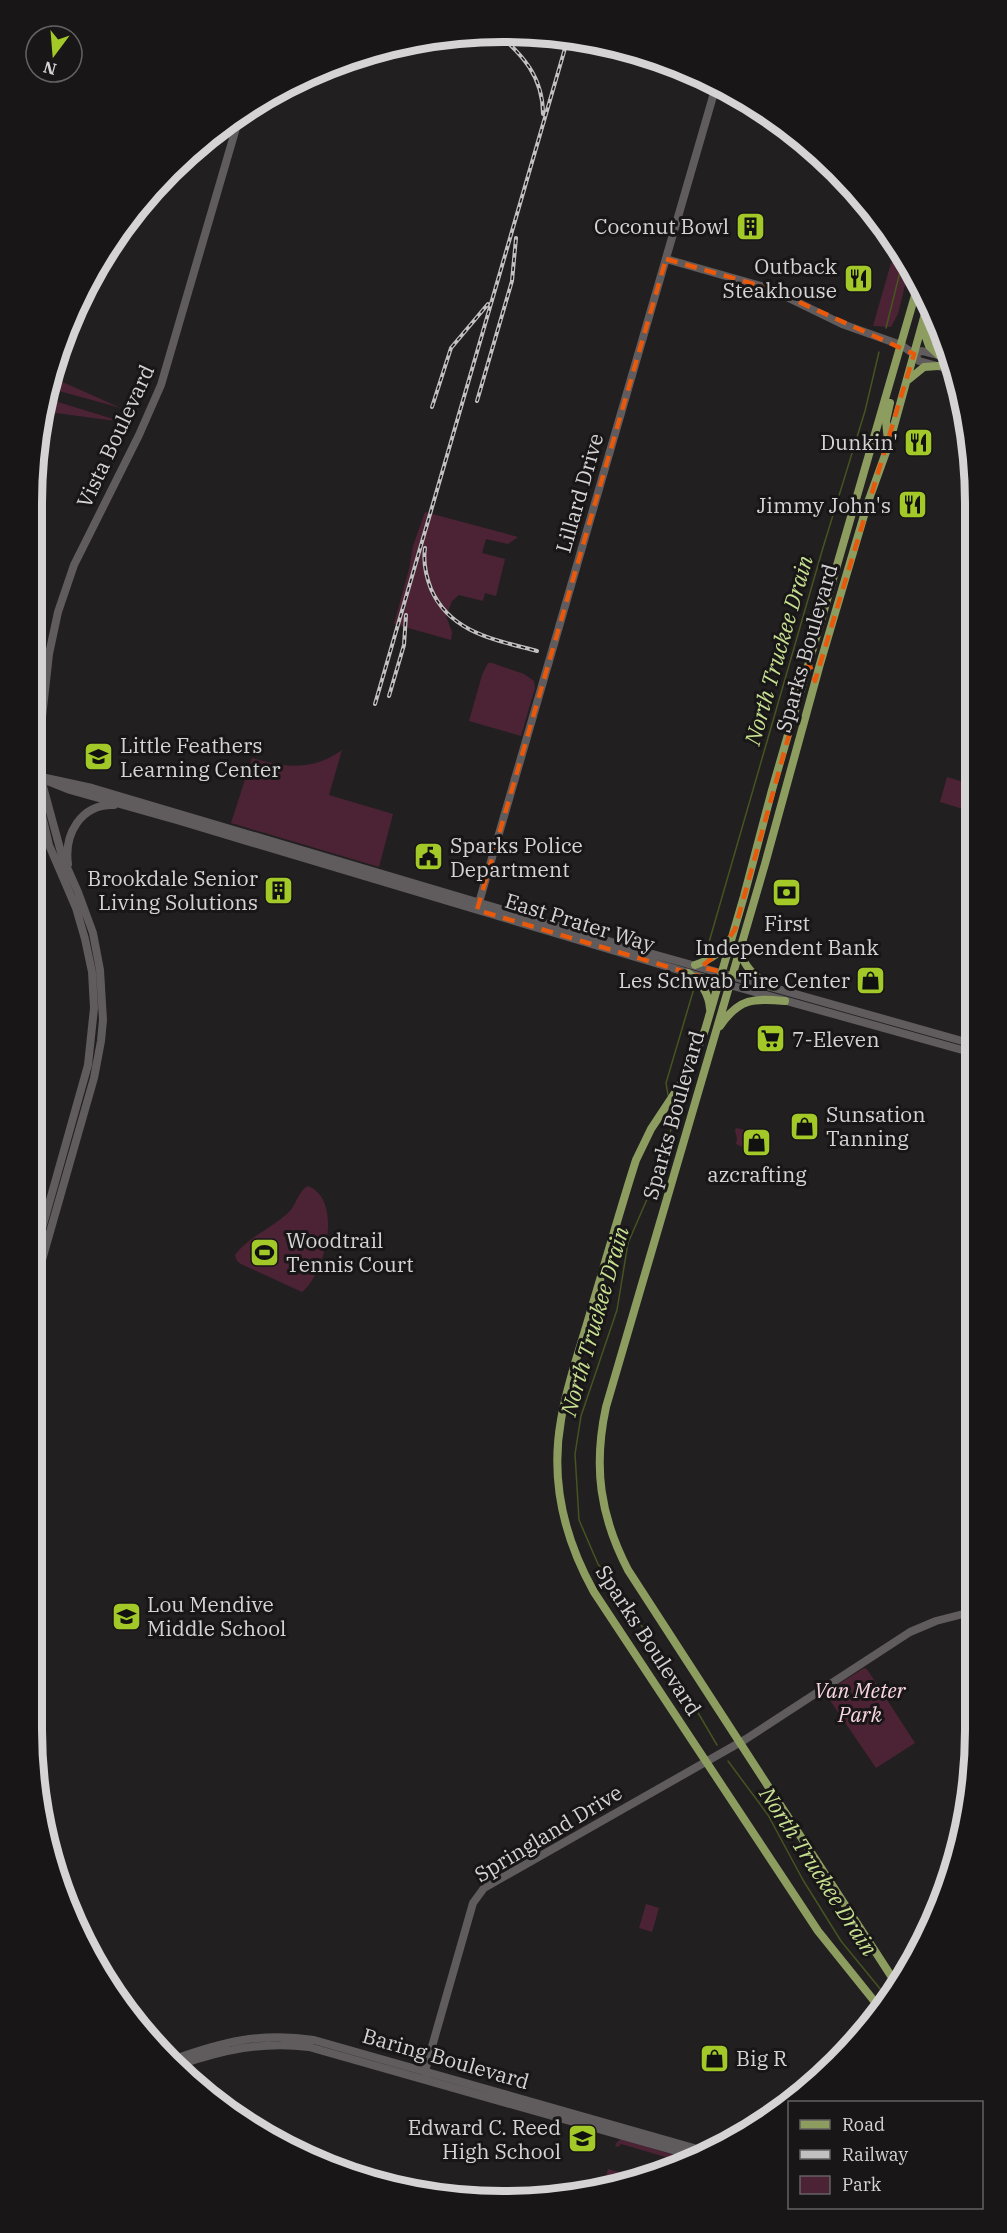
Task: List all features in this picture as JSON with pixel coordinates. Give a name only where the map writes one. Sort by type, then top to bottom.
[{"type":"main road","name":"Lillard Drive","points":[[478,906],[714,93]]},
{"type":"main road","name":"Vista Boulevard","points":[[42,714],[45,677],[58,612],[77,558],[141,431],[161,385],[236,128]]},
{"type":"main road","points":[[666,259],[768,288],[845,326],[901,345],[914,354],[919,361],[945,368]]},
{"type":"main road","name":"Sparks Boulevard","points":[[875,2002],[818,1931],[585,1577],[571,1542],[559,1489],[558,1443],[566,1397],[636,1160],[698,1052],[915,295]]},
{"type":"main road","name":"Sparks Boulevard","points":[[892,1978],[628,1570],[607,1520],[602,1500],[599,1443],[606,1407],[756,895],[815,681],[861,527],[889,444],[925,316]]},
{"type":"main road","points":[[923,324],[927,342],[941,354]]},
{"type":"main road","points":[[889,444],[886,421],[904,353],[901,345]]},
{"type":"main road","points":[[914,354],[922,351],[941,356]]},
{"type":"main road","points":[[906,383],[913,374],[924,367],[938,366]]},
{"type":"main road","points":[[815,681],[814,666],[838,587],[838,564]]},
{"type":"main road","name":"East Prater Way","points":[[42,778],[70,790],[965,1042]]},
{"type":"main road","name":"East Prater Way","points":[[42,778],[92,788],[688,973],[965,1051]]},
{"type":"main road","name":"Vista Boulevard","points":[[42,781],[56,840],[85,909],[97,951],[103,995],[101,1044],[42,1259]]},
{"type":"main road","points":[[70,875],[67,846],[77,822],[85,813],[95,808],[124,805]]},
{"type":"main road","name":"Vista Boulevard","points":[[42,814],[52,854],[76,908],[86,939],[92,972],[94,1008],[92,1042],[84,1081],[42,1229]]},
{"type":"main road","points":[[756,895],[752,889],[759,861],[760,838]]},
{"type":"main road","points":[[695,965],[721,951],[735,929]]},
{"type":"main road","points":[[742,942],[743,961],[757,977],[773,987]]},
{"type":"main road","points":[[688,973],[696,978],[706,992],[710,1012]]},
{"type":"main road","points":[[715,1034],[727,1016],[740,1004],[756,1000],[785,1001]]},
{"type":"main road","points":[[94,1008],[98,1039],[101,1044]]},
{"type":"main road","points":[[92,1042],[95,1046],[93,1078]]},
{"type":"main road","name":"Springland Drive","points":[[424,2074],[473,1902],[480,1892],[741,1742],[910,1632],[965,1614]]},
{"type":"main road","name":"Baring Boulevard","points":[[179,2058],[225,2042],[255,2037],[287,2037],[323,2042],[613,2129],[686,2153]]},
{"type":"main road","name":"Baring Boulevard","points":[[185,2063],[235,2048],[286,2045],[327,2051],[424,2074]]},
{"type":"main road","name":"Baring Boulevard","points":[[613,2129],[695,2149]]},
{"type":"highlighted area","points":[[666,259],[768,288],[914,354],[815,681],[809,663],[735,929],[721,951],[701,967],[722,972],[719,982],[477,910]]},
{"type":"green space","points":[[895,260],[906,279],[898,314],[891,327],[873,326],[891,263],[894,263]]},
{"type":"green space","points":[[59,381],[121,408],[56,390]]},
{"type":"green space","points":[[54,401],[123,422],[51,412]]},
{"type":"green space","points":[[425,512],[518,537],[508,544],[486,539],[482,553],[505,559],[496,596],[485,593],[483,601],[459,595],[452,601],[446,616],[452,632],[451,640],[394,624],[413,546]]},
{"type":"green space","points":[[488,663],[524,674],[534,681],[535,688],[521,736],[469,721],[482,675]]},
{"type":"green space","points":[[342,750],[329,795],[393,814],[379,867],[231,823],[252,758],[298,766],[320,762]]},
{"type":"green space","points":[[947,777],[965,782],[963,809],[940,802]]},
{"type":"green space","points":[[736,1128],[758,1133],[748,1141],[747,1149],[736,1144]]},
{"type":"green space","points":[[308,1186],[319,1194],[325,1206],[328,1221],[327,1237],[318,1270],[302,1292],[241,1264],[235,1255],[246,1243],[288,1213],[302,1191]]},
{"type":"green space","name":"Van Meter Park","points":[[864,1668],[867,1669],[915,1743],[876,1768],[825,1693]]},
{"type":"green space","points":[[646,1904],[659,1908],[652,1932],[639,1928]]},
{"type":"green space","points":[[621,2139],[679,2156],[672,2159],[621,2144],[618,2147],[615,2146]]},
{"type":"green space","points":[[608,2169],[626,2174],[623,2175],[605,2179]]},
{"type":"waterway","name":"North Truckee Drain","points":[[886,328],[901,269]]},
{"type":"waterway","name":"North Truckee Drain","points":[[705,956],[822,551],[865,411],[879,352]]},
{"type":"waterway","name":"North Truckee Drain","points":[[668,1095],[666,1083],[695,985]]},
{"type":"waterway","name":"North Truckee Drain","points":[[670,1106],[673,1120],[664,1160],[628,1243],[617,1310],[581,1416],[575,1454],[579,1520],[598,1564],[674,1672],[717,1745]]},
{"type":"waterway","name":"North Truckee Drain","points":[[728,1761],[768,1815],[803,1880],[841,1941],[883,1992]]},
{"type":"railway","points":[[507,42],[523,58],[535,78],[542,101],[543,114]]},
{"type":"railway","points":[[375,704],[566,46]]},
{"type":"railway","points":[[477,401],[512,281],[516,238]]},
{"type":"railway","points":[[432,407],[451,348],[488,304]]},
{"type":"railway","points":[[425,548],[425,569],[431,589],[439,604],[450,616],[462,625],[490,638],[537,651]]},
{"type":"railway","points":[[389,696],[404,645],[406,615]]},
{"type":"place","name":"Coconut Bowl","points":[[750,226]]},
{"type":"place","name":"Outback Steakhouse","points":[[858,278]]},
{"type":"place","name":"Dunkin'","points":[[919,442]]},
{"type":"place","name":"Jimmy John's","points":[[912,505]]},
{"type":"place","name":"Little Feathers Learning Center","points":[[99,757]]},
{"type":"place","name":"Sparks Police Department","points":[[429,857]]},
{"type":"place","name":"Brookdale Senior Living Solutions","points":[[279,890]]},
{"type":"place","name":"First Independent Bank","points":[[787,892]]},
{"type":"place","name":"Les Schwab Tire Center","points":[[871,980]]},
{"type":"place","name":"7-Eleven","points":[[771,1039]]},
{"type":"place","name":"Sunsation Tanning","points":[[805,1126]]},
{"type":"place","name":"azcrafting","points":[[757,1143]]},
{"type":"place","name":"Woodtrail Tennis Court","points":[[265,1252]]},
{"type":"place","name":"Lou Mendive Middle School","points":[[126,1616]]},
{"type":"place","name":"Big R","points":[[715,2058]]},
{"type":"place","name":"Edward C. Reed High School","points":[[582,2139]]}]
